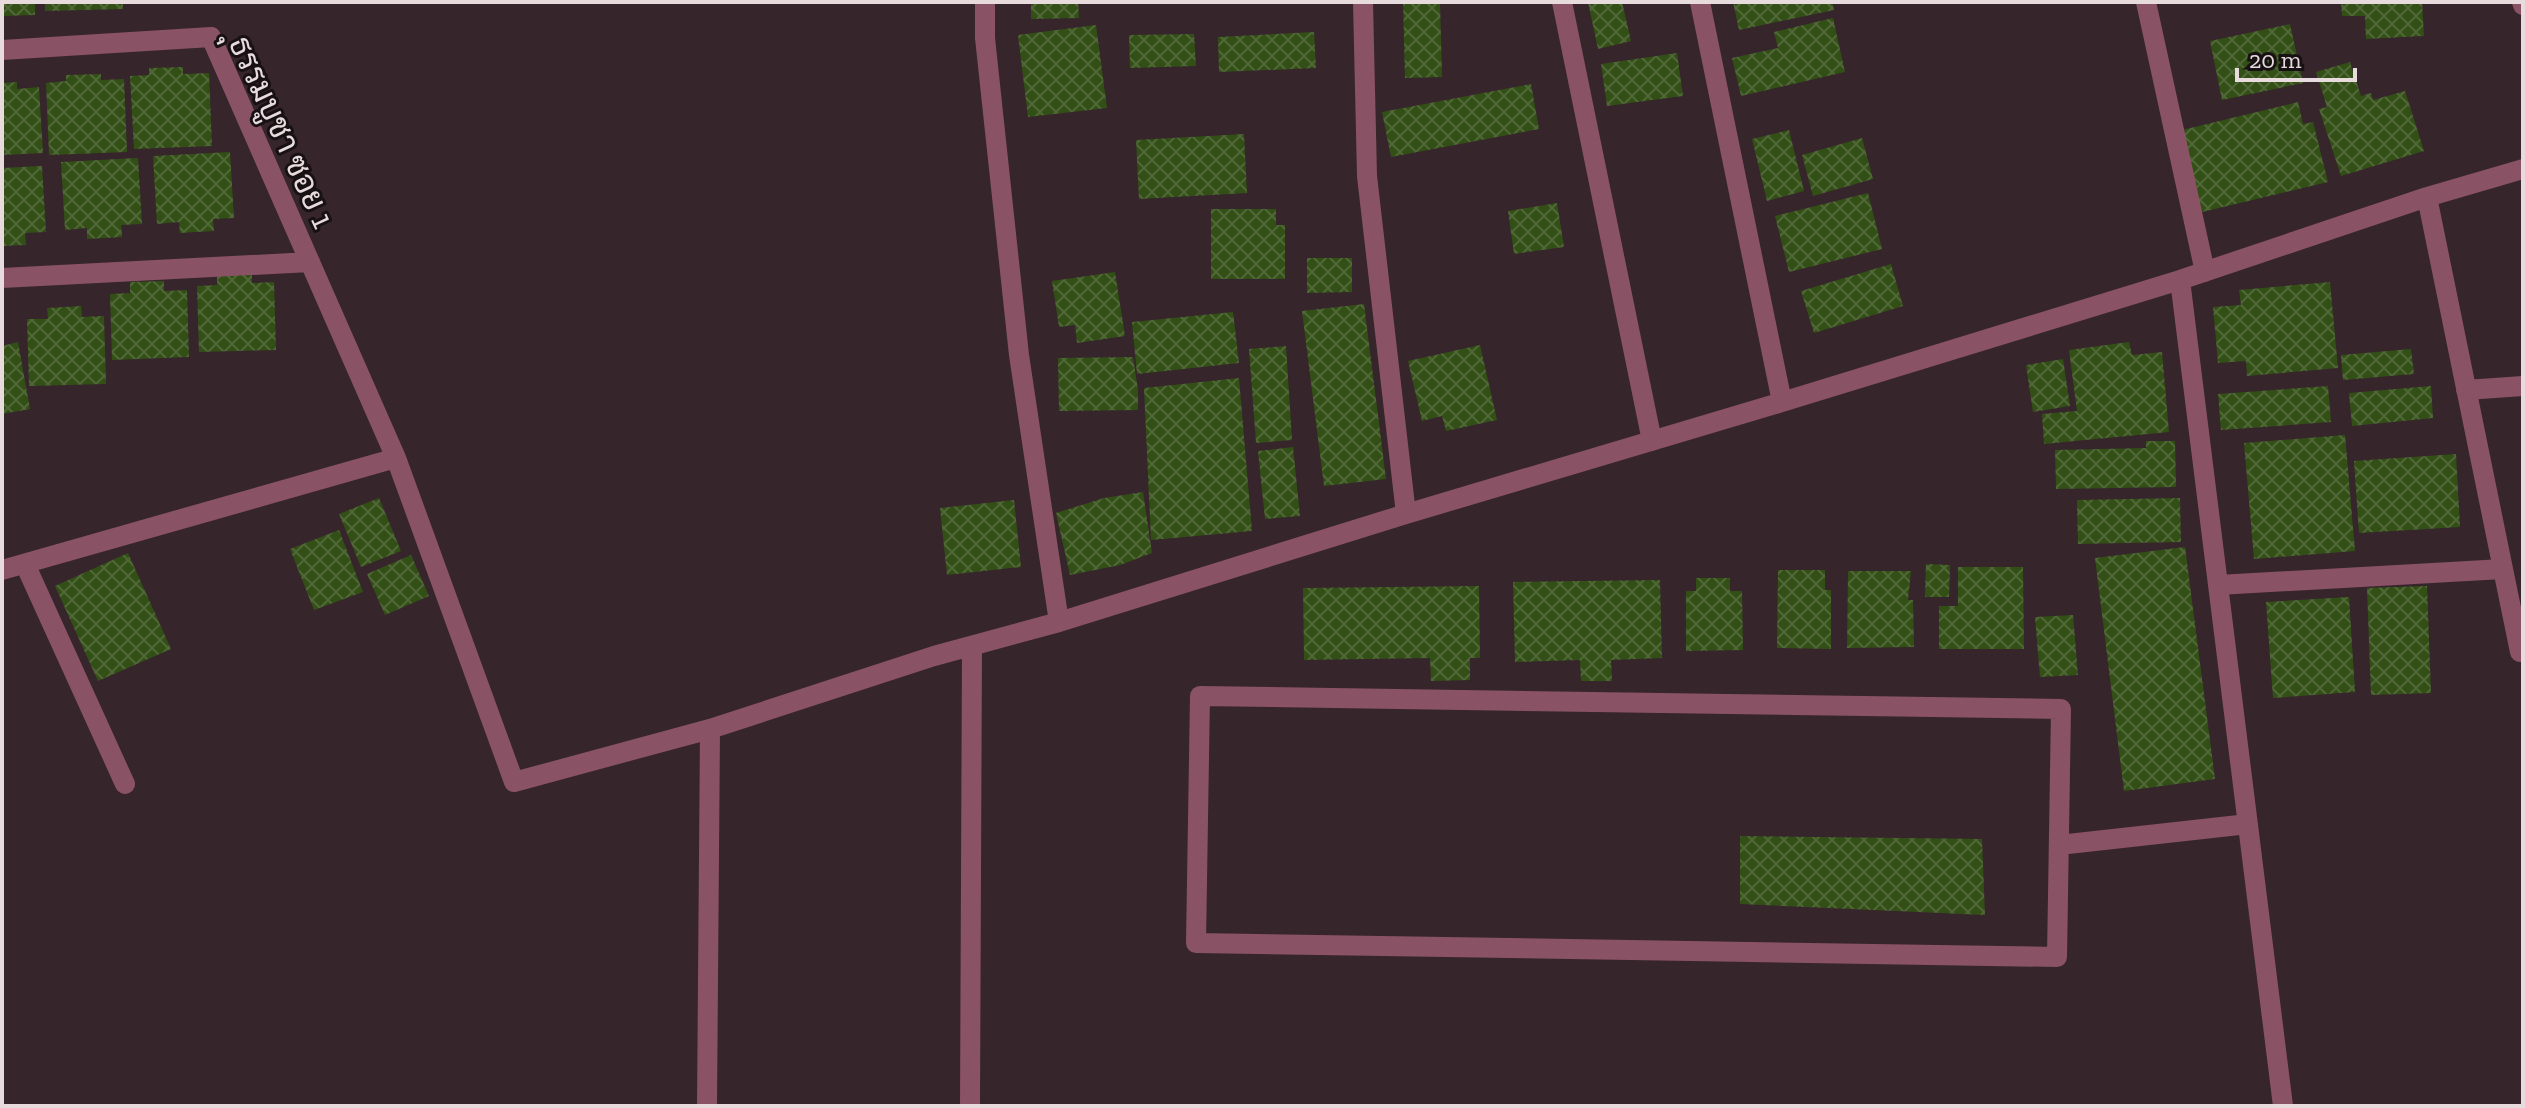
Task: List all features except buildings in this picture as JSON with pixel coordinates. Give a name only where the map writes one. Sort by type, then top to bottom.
[{"type":"street","points":[[985,2],[985,38],[1019,355],[1059,622]]},
{"type":"street","points":[[1363,2],[1367,176],[1406,514]]},
{"type":"street","points":[[1562,2],[1652,441]]},
{"type":"street","points":[[1700,2],[1782,402]]},
{"type":"street","points":[[2146,2],[2205,272]]},
{"type":"street","name":"ุธรรมบูชา ซอย 1","points":[[2,50],[211,37],[396,458],[514,782],[710,729]]},
{"type":"street","points":[[707,1106],[710,729],[972,646],[2180,280],[2427,197],[2523,169]]},
{"type":"street","points":[[2427,197],[2520,652],[2523,652]]},
{"type":"street","name":"ุธรรมบูชา ซอย 1","points":[[2,278],[310,262]]},
{"type":"street","points":[[2180,280],[2283,1106]]},
{"type":"street","points":[[2466,390],[2523,386]]},
{"type":"street","points":[[2,570],[396,458]]},
{"type":"street","points":[[25,564],[125,784]]},
{"type":"street","points":[[2218,585],[2503,569]]},
{"type":"street","points":[[970,1106],[972,646]]},
{"type":"street","points":[[1200,696],[2061,709],[2059,845],[2057,957],[1196,943],[1200,696]]},
{"type":"street","points":[[2059,845],[2248,824]]}]
